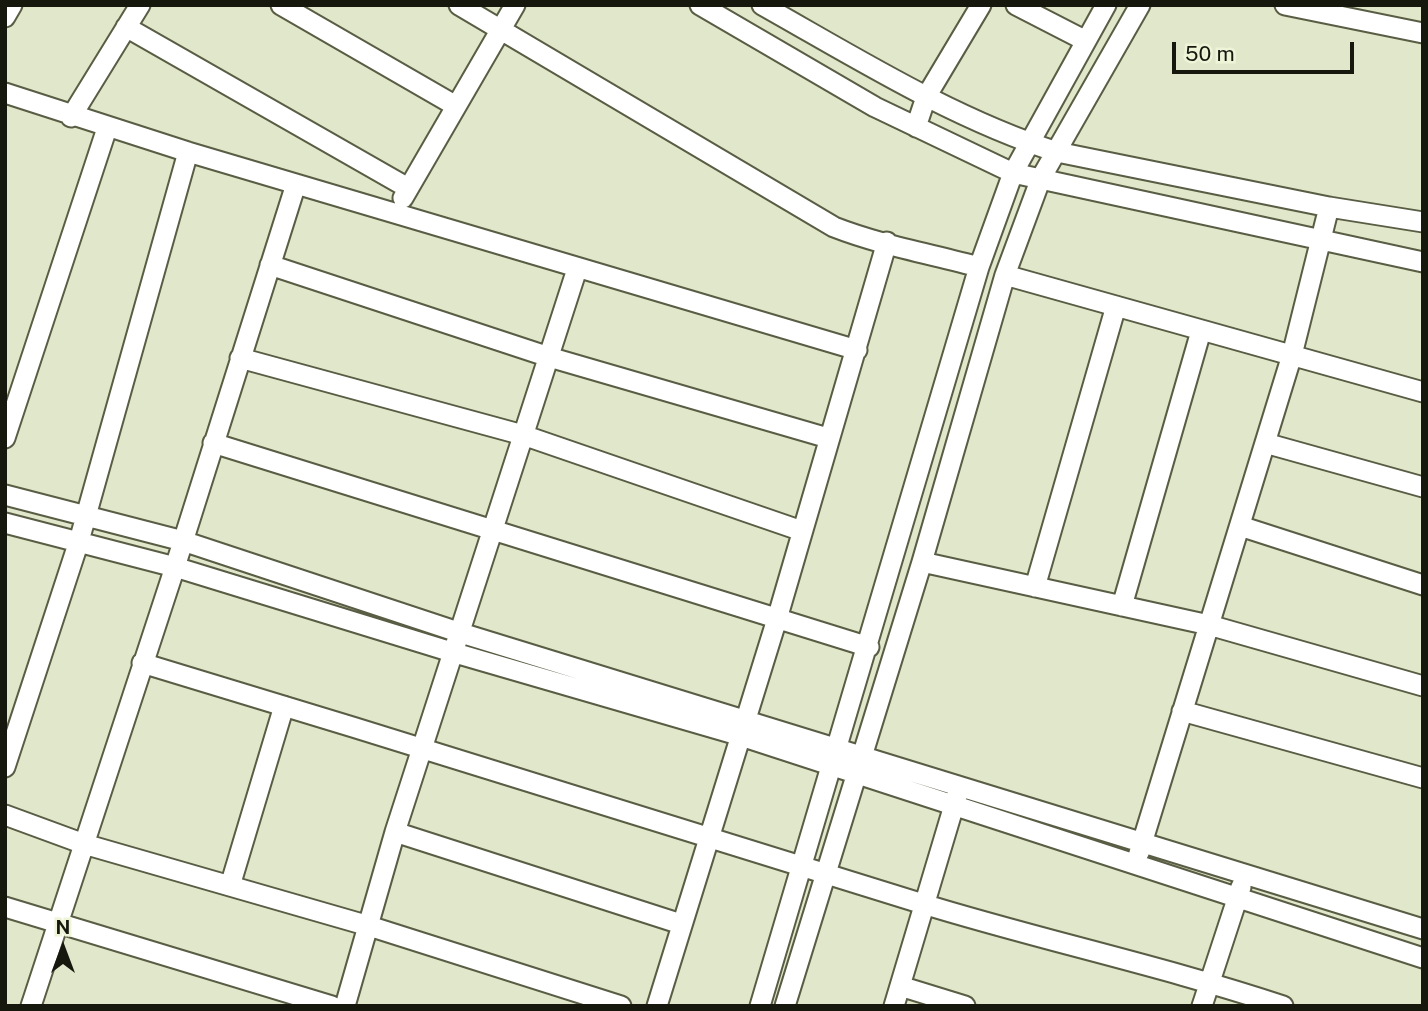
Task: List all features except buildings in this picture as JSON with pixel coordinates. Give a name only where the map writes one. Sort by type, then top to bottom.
[{"type":"street","points":[[5,17],[12,5]]},
{"type":"street","points":[[71,117],[140,5]]},
{"type":"street","points":[[281,5],[456,106]]},
{"type":"street","points":[[458,5],[834,228],[865,239],[887,242],[979,267]]},
{"type":"street","points":[[394,213],[515,5]]},
{"type":"street","points":[[700,5],[875,107],[1013,173],[1423,262]]},
{"type":"street","points":[[762,5],[926,97],[1030,143],[1057,152],[1423,222]]},
{"type":"street","points":[[916,127],[926,97],[981,5]]},
{"type":"street","points":[[1016,5],[1086,41]]},
{"type":"street","points":[[760,1006],[869,647],[979,267],[1013,173],[1106,5]]},
{"type":"street","points":[[785,1006],[922,562],[1005,275],[1041,178],[1140,5]]},
{"type":"street","points":[[1285,5],[1423,33]]},
{"type":"street","points":[[126,27],[408,188]]},
{"type":"street","points":[[5,93],[107,128],[857,350]]},
{"type":"street","points":[[5,438],[107,128]]},
{"type":"street","points":[[5,767],[79,541],[188,152]]},
{"type":"street","points":[[31,1006],[175,567],[296,184]]},
{"type":"street","points":[[1136,864],[1292,355],[1323,241],[1329,206]]},
{"type":"street","points":[[657,1006],[777,619],[887,242]]},
{"type":"street","points":[[270,265],[550,357],[828,438]]},
{"type":"street","points":[[345,1006],[395,832],[577,269]]},
{"type":"street","points":[[1005,275],[1423,392]]},
{"type":"street","points":[[1035,587],[1116,306]]},
{"type":"street","points":[[1122,606],[1201,331]]},
{"type":"street","points":[[240,358],[523,435],[802,531]]},
{"type":"street","points":[[213,443],[869,647]]},
{"type":"street","points":[[1265,443],[1423,487]]},
{"type":"street","points":[[5,495],[183,541],[743,729],[833,767],[859,765],[957,795],[1142,844],[1423,929]]},
{"type":"street","points":[[5,523],[175,567],[455,653],[743,729],[839,747],[859,765]]},
{"type":"street","points":[[1240,526],[1423,585]]},
{"type":"street","points":[[922,562],[1209,625],[1423,686]]},
{"type":"street","points":[[142,663],[423,747],[707,839],[924,904],[1210,982],[1283,1006]]},
{"type":"street","points":[[230,886],[284,706]]},
{"type":"street","points":[[1182,711],[1423,778]]},
{"type":"street","points":[[957,795],[1238,900],[1423,958]]},
{"type":"street","points":[[894,1006],[957,795]]},
{"type":"street","points":[[5,815],[84,844],[369,926],[621,1006]]},
{"type":"street","points":[[395,832],[681,924]]},
{"type":"street","points":[[1202,1006],[1238,900],[1244,874]]},
{"type":"street","points":[[5,907],[332,1006]]},
{"type":"street","points":[[900,986],[965,1006]]}]
